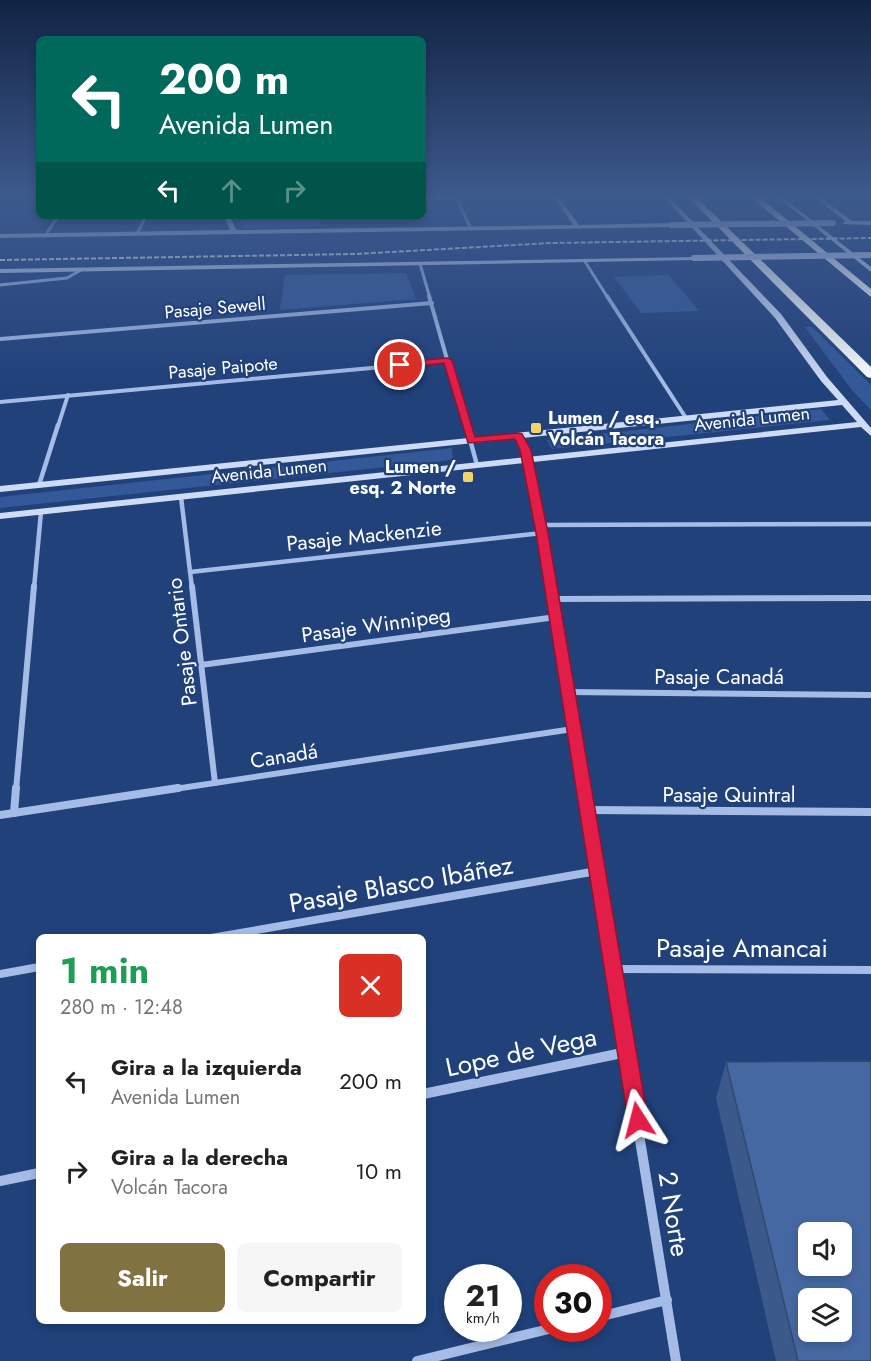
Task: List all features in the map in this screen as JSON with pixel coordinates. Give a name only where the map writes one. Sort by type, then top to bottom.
[{"type":"highway","points":[[754,259],[871,374]]},
{"type":"highway","points":[[828,259],[871,294]]},
{"type":"street","points":[[0,271],[675,259]]},
{"type":"street","points":[[724,259],[778,316],[843,402],[871,432]]},
{"type":"street","points":[[857,259],[871,270]]},
{"type":"street","points":[[584,261],[686,418]]},
{"type":"street","points":[[420,264],[477,465]]},
{"type":"street","points":[[0,285],[67,278],[81,270]]},
{"type":"street","name":"Pasaje Sewell","points":[[0,339],[432,303]]},
{"type":"street","name":"Pasaje Paipote","points":[[0,402],[448,360]]},
{"type":"street","points":[[39,485],[68,395]]},
{"type":"street","name":"Avenida Lumen","points":[[0,489],[843,402]]},
{"type":"street","name":"Avenida Lumen","points":[[0,516],[863,424]]},
{"type":"street","name":"2 Norte","points":[[518,436],[528,459],[553,599],[676,1361]]},
{"type":"street","name":"Pasaje Ontario","points":[[181,497],[215,783]]},
{"type":"street","points":[[14,813],[41,512]]},
{"type":"street","name":"Pasaje Mackenzie","points":[[190,572],[541,529],[871,524]]},
{"type":"street","points":[[553,599],[871,598]]},
{"type":"street","name":"Pasaje Winnipeg","points":[[201,665],[556,617]]},
{"type":"street","name":"Pasaje Canadá","points":[[567,692],[871,694]]},
{"type":"street","name":"Canadá","points":[[0,815],[573,729]]},
{"type":"street","name":"Pasaje Quintral","points":[[588,810],[871,812]]},
{"type":"street","name":"Pasaje Blasco Ibáñez","points":[[234,934],[597,871]]},
{"type":"street","points":[[0,974],[36,968]]},
{"type":"street","name":"Pasaje Amancai","points":[[614,969],[871,970]]},
{"type":"street","name":"Lope de Vega","points":[[426,1093],[627,1052]]},
{"type":"street","points":[[0,1181],[36,1174]]},
{"type":"street","points":[[612,1314],[667,1300]]},
{"type":"street","points":[[417,1361],[534,1333]]},
{"type":"shaded area","points":[[406,273],[416,299],[280,310],[285,275]]},
{"type":"shaded area","points":[[669,275],[699,311],[641,313],[614,277]]},
{"type":"shaded area","points":[[805,327],[812,327],[871,385],[871,410],[852,390]]},
{"type":"shaded area","points":[[821,409],[830,420],[552,449],[547,440]]},
{"type":"shaded area","points":[[452,448],[453,460],[0,508],[0,497]]},
{"type":"building","points":[[871,1061],[871,1361],[798,1361],[726,1062]]},
{"type":"railway","points":[[0,260],[88,259]]},
{"type":"place","name":"Lumen / esq. Volcán Tacora","points":[[536,428]]},
{"type":"place","name":"Lumen / esq. 2 Norte","points":[[468,477]]},
{"type":"route","points":[[400,365],[448,360],[471,441],[518,436],[523,443],[542,533],[638,1120]]}]
